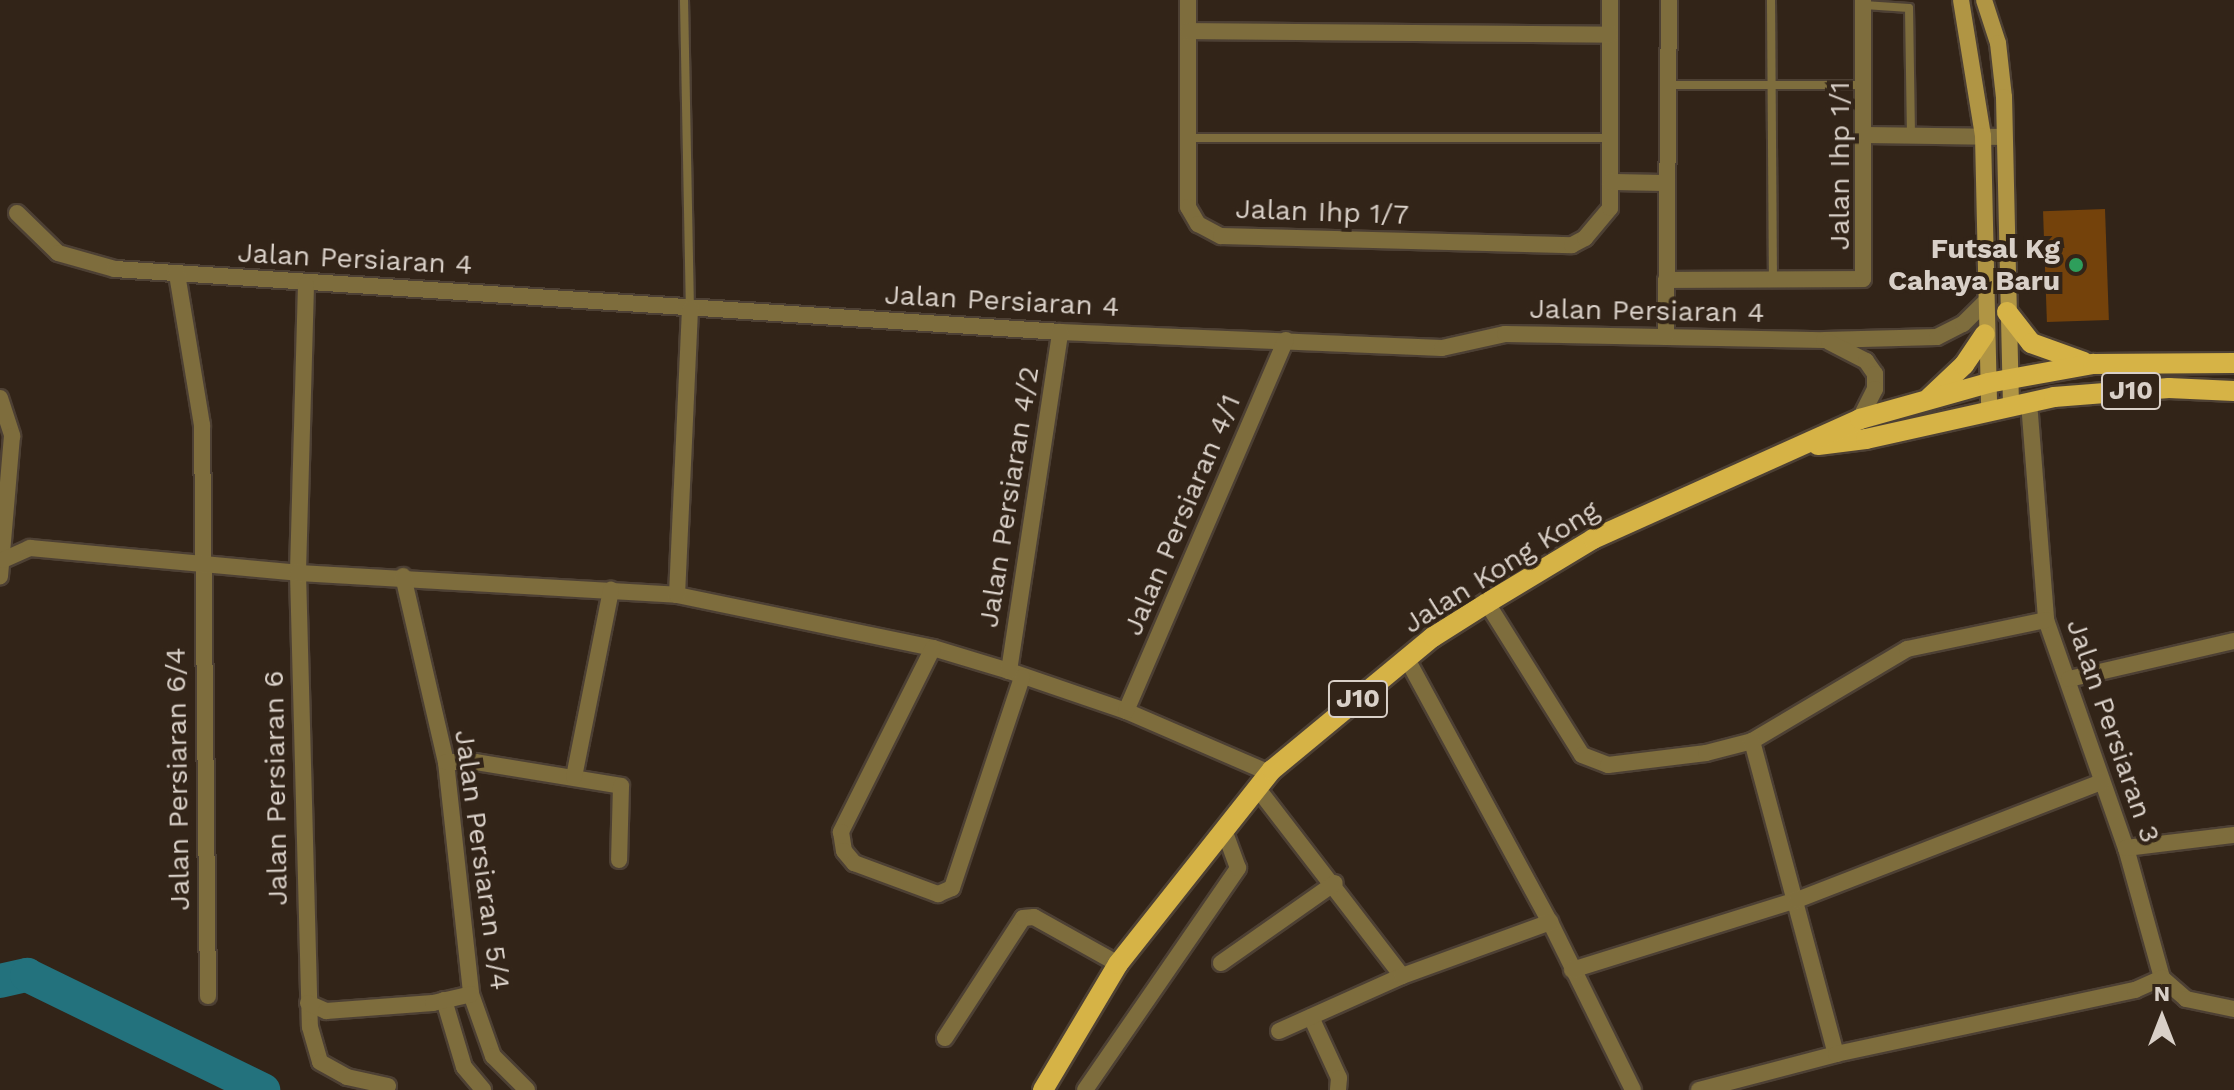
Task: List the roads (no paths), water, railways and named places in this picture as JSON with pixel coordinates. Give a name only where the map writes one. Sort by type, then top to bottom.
[{"type":"main road","points":[[2007,312],[2031,343],[2093,364]]},
{"type":"main road","points":[[1926,400],[1964,365],[1985,334]]},
{"type":"main road","name":"Jalan Kong Kong","points":[[1043,1090],[1118,964],[1264,781],[1407,659],[1487,603],[1593,539],[1860,419],[1988,383],[2093,364],[2234,363]]},
{"type":"main road","name":"Jalan Kong Kong","points":[[1794,447],[1866,439],[2020,404],[2169,388],[2234,391]]},
{"type":"street","name":"Jalan Ihp 1/7","points":[[1188,0],[1188,207],[1198,224],[1221,236],[1572,245],[1585,238],[1610,208],[1610,182]]},
{"type":"street","points":[[1610,0],[1610,182],[1667,183]]},
{"type":"street","points":[[1666,337],[1669,0]]},
{"type":"street","points":[[1961,0],[1983,136],[1984,303],[1989,410]]},
{"type":"street","points":[[1984,0],[2002,65],[2010,379],[2020,404]]},
{"type":"street","name":"Jalan Ihp 1/1","points":[[1666,280],[1863,279],[1866,135],[1864,3]]},
{"type":"street","points":[[1188,31],[1610,35]]},
{"type":"street","points":[[1866,135],[2004,137]]},
{"type":"street","name":"Jalan Persiaran 4","points":[[17,213],[58,253],[87,264],[306,285],[495,293],[690,309],[1060,332],[1442,348],[1505,334],[1824,340],[1937,337],[1963,324],[1984,303]]},
{"type":"street","name":"Jalan Persiaran 6/4","points":[[177,274],[202,425],[200,562],[208,996]]},
{"type":"street","name":"Jalan Persiaran 6","points":[[306,285],[298,573],[308,1003],[320,1062],[347,1077],[388,1086]]},
{"type":"street","points":[[677,595],[690,309]]},
{"type":"street","name":"Jalan Persiaran 4/2","points":[[933,648],[841,832],[844,851],[854,863],[938,894],[952,888],[1016,674],[1060,332]]},
{"type":"street","name":"Jalan Persiaran 4/1","points":[[1126,711],[1286,340]]},
{"type":"street","points":[[1824,340],[1866,361],[1875,374],[1875,389],[1860,419]]},
{"type":"street","points":[[0,398],[12,436],[2,568]]},
{"type":"street","name":"Jalan Persiaran 3","points":[[2020,404],[2046,620],[2126,848],[2162,978]]},
{"type":"street","points":[[2,568],[30,548],[298,573],[403,576],[677,595],[933,648],[1126,711],[1264,781],[1402,976]]},
{"type":"street","name":"Jalan Persiaran 5/4","points":[[403,576],[446,762],[471,994],[493,1056],[527,1090]]},
{"type":"street","points":[[574,777],[611,590]]},
{"type":"street","points":[[1487,603],[1590,762],[1659,760],[1752,741],[1907,649],[2046,620]]},
{"type":"street","points":[[2069,679],[2234,641]]},
{"type":"street","points":[[1407,659],[1550,922],[1633,1090]]},
{"type":"street","points":[[1752,741],[1836,1054]]},
{"type":"street","points":[[446,762],[574,777],[621,786],[619,860]]},
{"type":"street","points":[[1572,970],[1797,900],[2102,782]]},
{"type":"street","points":[[1085,1090],[1238,868],[1224,830]]},
{"type":"street","points":[[2126,848],[2234,835]]},
{"type":"street","points":[[1221,963],[1335,883]]},
{"type":"street","points":[[945,1038],[1023,918],[1034,917],[1118,964]]},
{"type":"street","points":[[1279,1031],[1402,976],[1550,922]]},
{"type":"street","points":[[1699,1090],[1836,1054],[1990,1024],[2135,990],[2162,978],[2186,999],[2234,1009]]},
{"type":"street","points":[[308,1003],[326,1011],[444,1000],[471,994]]},
{"type":"street","points":[[444,1000],[464,1067],[483,1090]]},
{"type":"street","points":[[1311,1017],[1339,1078],[1338,1090]]},
{"type":"lane","points":[[684,0],[690,309]]},
{"type":"lane","points":[[1771,0],[1773,281]]},
{"type":"lane","points":[[1864,3],[1909,8],[1911,136]]},
{"type":"lane","points":[[1668,85],[1866,85]]},
{"type":"lane","points":[[1188,138],[1610,138]]},
{"type":"waterway","points":[[0,981],[27,975],[263,1090]]},
{"type":"place","name":"Futsal Kg Cahaya Baru","points":[[2076,265]]}]
